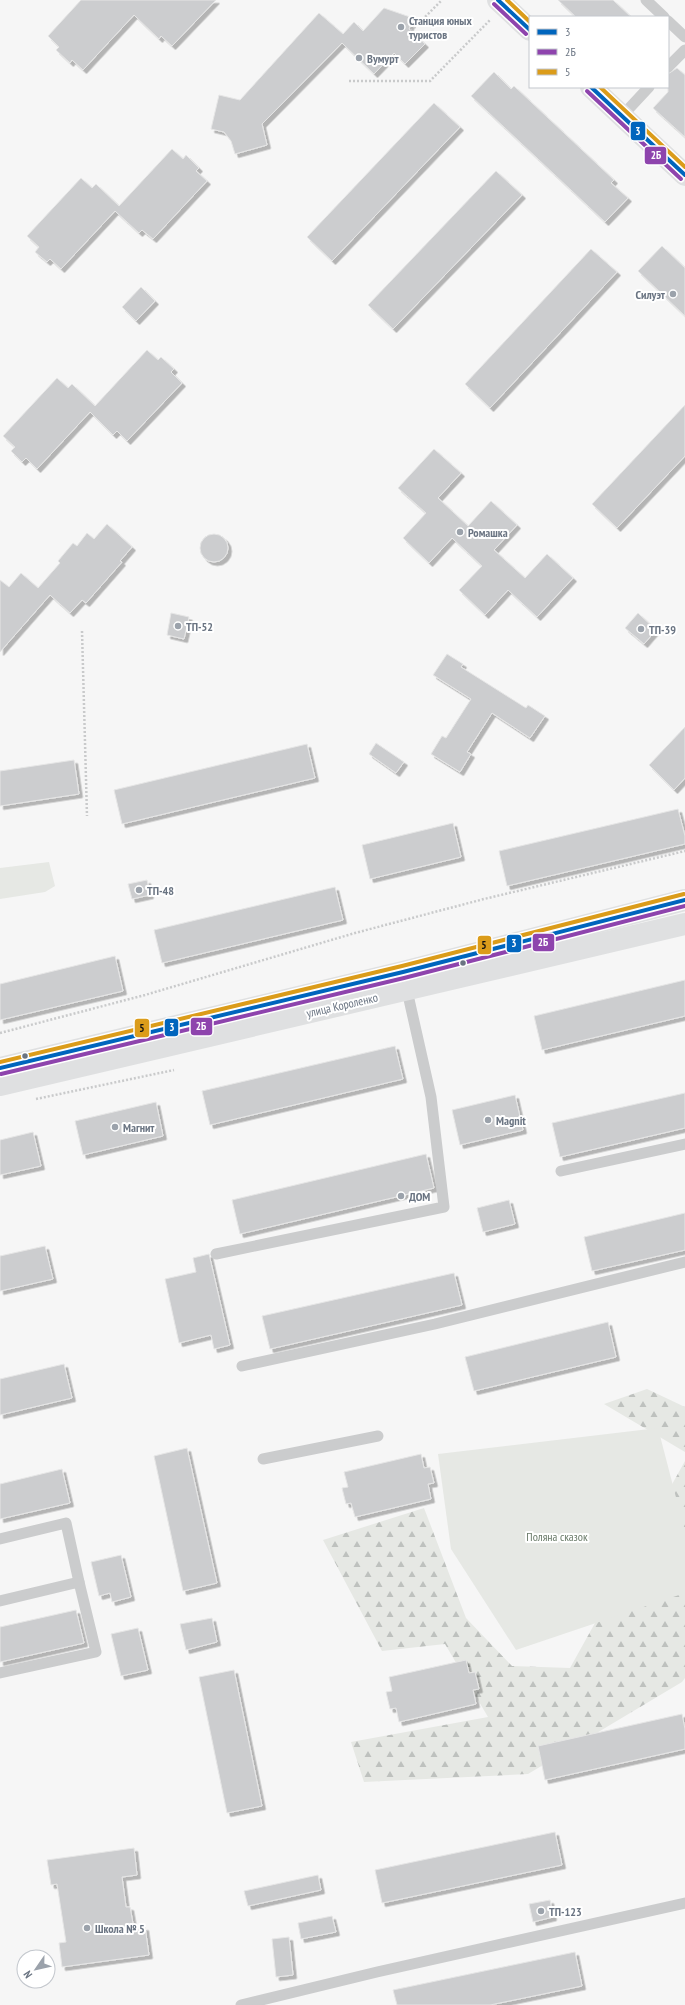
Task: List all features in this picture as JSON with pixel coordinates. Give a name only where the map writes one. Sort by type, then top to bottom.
[{"type":"street","points":[[498,0],[529,29]]},
{"type":"street","points":[[592,88],[685,175]]},
{"type":"street","name":"улица Короленко","points":[[0,1086],[405,981],[685,900]]},
{"type":"street","name":"улица Короленко","points":[[0,1068],[405,981],[685,924]]},
{"type":"lane","points":[[646,0],[663,16]]},
{"type":"lane","points":[[669,22],[685,37]]},
{"type":"lane","points":[[669,66],[685,50]]},
{"type":"lane","points":[[622,116],[648,88]]},
{"type":"lane","points":[[216,1254],[444,1207],[431,1097],[405,981]]},
{"type":"lane","points":[[561,1171],[685,1144]]},
{"type":"lane","points":[[242,1366],[435,1324],[685,1262]]},
{"type":"lane","points":[[263,1459],[378,1436]]},
{"type":"lane","points":[[0,1539],[66,1523],[96,1652],[0,1673]]},
{"type":"lane","points":[[0,1601],[80,1582]]},
{"type":"lane","points":[[241,2005],[377,1972],[685,1904]]},
{"type":"path","points":[[411,31],[442,0]]},
{"type":"path","points":[[349,81],[430,81],[485,25]]},
{"type":"path","points":[[82,631],[87,816]]},
{"type":"path","points":[[0,1034],[145,996],[362,931],[484,899],[685,851]]},
{"type":"path","points":[[30,1100],[174,1070]]},
{"type":"green space","points":[[49,862],[55,886],[45,892],[0,899],[0,868]]},
{"type":"green space","points":[[647,1389],[685,1407],[685,1452],[604,1404]]},
{"type":"green space","name":"Поляна сказок","points":[[658,1428],[685,1532],[685,1593],[516,1650],[451,1549],[438,1454]]},
{"type":"green space","points":[[685,1461],[685,1678],[682,1682],[528,1774],[364,1782],[351,1742],[488,1717],[445,1644],[382,1651],[323,1540],[424,1508],[466,1618],[512,1666],[570,1668]]},
{"type":"building","points":[[81,0],[216,0],[172,46],[161,36],[159,39],[134,15],[83,70],[72,60],[70,63],[56,50],[59,47],[48,36]]},
{"type":"building","points":[[558,0],[613,0],[630,16],[575,16]]},
{"type":"building","points":[[384,8],[413,18],[409,29],[425,44],[405,64],[394,53],[374,74],[342,43],[262,124],[267,145],[235,154],[231,141],[224,132],[211,129],[219,95],[240,100],[319,13],[343,34],[354,22],[363,31]]},
{"type":"building","points":[[677,68],[685,75],[685,137],[653,108],[668,92],[669,73]]},
{"type":"building","points":[[494,72],[511,89],[514,86],[614,180],[611,183],[628,198],[605,222],[471,96]]},
{"type":"building","points":[[434,103],[460,127],[332,261],[307,237]]},
{"type":"building","points":[[172,149],[183,159],[186,155],[199,168],[196,171],[207,181],[153,239],[142,230],[139,233],[115,211],[61,269],[50,259],[47,262],[35,252],[39,247],[27,236],[81,178],[92,188],[96,184],[119,206]]},
{"type":"building","points":[[496,171],[522,195],[393,329],[368,305]]},
{"type":"building","name":"Силуэт","points":[[662,246],[685,268],[685,316],[638,271]]},
{"type":"building","points":[[591,249],[617,272],[490,408],[465,384]]},
{"type":"building","points":[[141,287],[155,301],[136,321],[122,307]]},
{"type":"building","points":[[147,350],[158,360],[161,357],[174,369],[171,372],[182,383],[127,441],[117,431],[113,435],[90,412],[37,469],[26,458],[22,462],[11,451],[15,447],[3,436],[57,378],[68,388],[72,384],[95,406]]},
{"type":"building","points":[[685,405],[685,456],[617,528],[592,504]]},
{"type":"building","name":"Ромашка","points":[[434,449],[461,473],[438,498],[468,526],[491,501],[517,525],[494,550],[525,578],[547,554],[573,578],[537,617],[508,590],[485,615],[459,590],[482,566],[452,538],[429,563],[403,538],[426,513],[398,488]]},
{"type":"building","points":[[107,524],[132,547],[120,561],[122,562],[86,603],[82,600],[70,613],[50,595],[0,652],[0,580],[9,587],[21,573],[38,588],[60,563],[58,561],[73,543],[77,546],[87,533],[94,539]]},
{"type":"building","points":[[214,534],[224,538],[228,548],[224,558],[214,562],[204,558],[200,548],[204,538]]},
{"type":"building","name":"ТП-52","points":[[171,613],[189,617],[184,639],[167,635]]},
{"type":"building","name":"ТП-39","points":[[638,613],[656,630],[644,644],[625,628]]},
{"type":"building","points":[[447,654],[463,664],[461,667],[526,708],[528,705],[545,716],[530,738],[492,713],[467,752],[471,754],[460,772],[431,754],[442,736],[446,738],[471,699],[433,675]]},
{"type":"building","points":[[685,727],[685,778],[674,790],[649,765]]},
{"type":"building","points":[[376,743],[404,762],[396,773],[369,754]]},
{"type":"building","points":[[307,744],[315,778],[122,824],[114,790]]},
{"type":"building","points":[[74,760],[79,794],[0,806],[0,771]]},
{"type":"building","points":[[678,809],[685,836],[685,844],[507,886],[499,851]]},
{"type":"building","points":[[453,823],[461,857],[370,879],[362,845]]},
{"type":"building","name":"ТП-48","points":[[147,880],[150,895],[132,899],[128,884]]},
{"type":"building","points":[[335,887],[343,920],[162,963],[154,930]]},
{"type":"building","points":[[115,956],[123,991],[0,1020],[0,984]]},
{"type":"building","points":[[685,980],[685,1016],[542,1050],[534,1016]]},
{"type":"building","points":[[395,1046],[403,1079],[210,1125],[202,1091]]},
{"type":"building","points":[[685,1093],[685,1128],[560,1157],[552,1123]]},
{"type":"building","name":"Magnit","points":[[515,1095],[523,1130],[460,1145],[452,1110]]},
{"type":"building","name":"Магнит","points":[[156,1102],[163,1136],[83,1155],[75,1121]]},
{"type":"building","points":[[33,1132],[41,1166],[0,1175],[0,1140]]},
{"type":"building","points":[[426,1154],[434,1188],[240,1234],[232,1200]]},
{"type":"building","points":[[509,1200],[515,1224],[483,1232],[477,1208]]},
{"type":"building","points":[[685,1213],[685,1250],[592,1271],[584,1237]]},
{"type":"building","points":[[45,1246],[53,1279],[0,1291],[0,1256]]},
{"type":"building","points":[[209,1254],[230,1345],[214,1349],[211,1335],[179,1343],[165,1279],[196,1272],[193,1258]]},
{"type":"building","points":[[454,1273],[462,1305],[270,1349],[262,1316]]},
{"type":"building","points":[[608,1322],[616,1357],[474,1391],[465,1357]]},
{"type":"building","points":[[64,1364],[72,1398],[0,1415],[0,1379]]},
{"type":"building","points":[[187,1448],[217,1583],[183,1591],[154,1456]]},
{"type":"building","points":[[421,1454],[424,1468],[430,1467],[434,1483],[428,1484],[431,1499],[355,1517],[351,1503],[346,1504],[342,1488],[348,1487],[344,1472]]},
{"type":"building","points":[[62,1469],[70,1503],[0,1519],[0,1484]]},
{"type":"building","points":[[121,1555],[131,1597],[112,1602],[110,1593],[99,1596],[91,1562]]},
{"type":"building","points":[[76,1610],[84,1643],[0,1662],[0,1627]]},
{"type":"building","points":[[212,1618],[217,1642],[186,1650],[180,1624]]},
{"type":"building","points":[[138,1628],[148,1670],[121,1676],[111,1634]]},
{"type":"building","points":[[466,1660],[469,1673],[475,1672],[479,1689],[473,1690],[476,1704],[399,1722],[396,1708],[390,1709],[386,1692],[392,1691],[389,1677]]},
{"type":"building","points":[[234,1670],[262,1806],[227,1813],[199,1677]]},
{"type":"building","points":[[682,1714],[685,1729],[685,1749],[545,1780],[538,1746]]},
{"type":"building","points":[[555,1832],[562,1865],[382,1903],[375,1870]]},
{"type":"building","points":[[134,1848],[137,1875],[122,1877],[126,1907],[130,1907],[134,1929],[145,1927],[149,1955],[62,1967],[59,1943],[66,1942],[57,1884],[51,1885],[47,1860]]},
{"type":"building","points":[[318,1875],[321,1890],[248,1906],[244,1891]]},
{"type":"building","name":"ТП-123","points":[[550,1900],[553,1917],[533,1922],[529,1904]]},
{"type":"building","points":[[332,1916],[336,1932],[301,1939],[298,1923]]},
{"type":"building","points":[[289,1937],[293,1975],[276,1977],[272,1939]]},
{"type":"building","points":[[575,1952],[582,1986],[490,2005],[397,2005],[393,1990]]},
{"type":"transit line","name":"3","points":[[498,0],[529,29]]},
{"type":"transit line","name":"5","points":[[507,0],[529,21]]},
{"type":"transit line","name":"2Б","points":[[494,4],[526,34]]},
{"type":"transit line","name":"3","points":[[592,88],[685,175]]},
{"type":"transit line","name":"5","points":[[601,88],[685,167]]},
{"type":"transit line","name":"2Б","points":[[587,91],[681,179]]},
{"type":"transit line","name":"5","points":[[0,1062],[402,966],[684,894]]},
{"type":"transit line","name":"3","points":[[0,1068],[403,972],[685,900]]},
{"type":"transit line","name":"2Б","points":[[1,1074],[404,978],[685,906]]},
{"type":"place","name":"Станция юных туристов","points":[[401,27]]},
{"type":"place","name":"Вумурт","points":[[359,58]]},
{"type":"place","name":"Силуэт","points":[[673,294]]},
{"type":"place","name":"Ромашка","points":[[460,532]]},
{"type":"place","name":"ТП-52","points":[[178,626]]},
{"type":"place","name":"ТП-39","points":[[641,629]]},
{"type":"place","name":"ТП-48","points":[[139,890]]},
{"type":"place","name":"Magnit","points":[[488,1120]]},
{"type":"place","name":"Магнит","points":[[115,1127]]},
{"type":"place","name":"ДОМ","points":[[401,1196]]},
{"type":"place","name":"ТП-123","points":[[541,1911]]},
{"type":"place","name":"Школа № 5","points":[[87,1928]]}]
